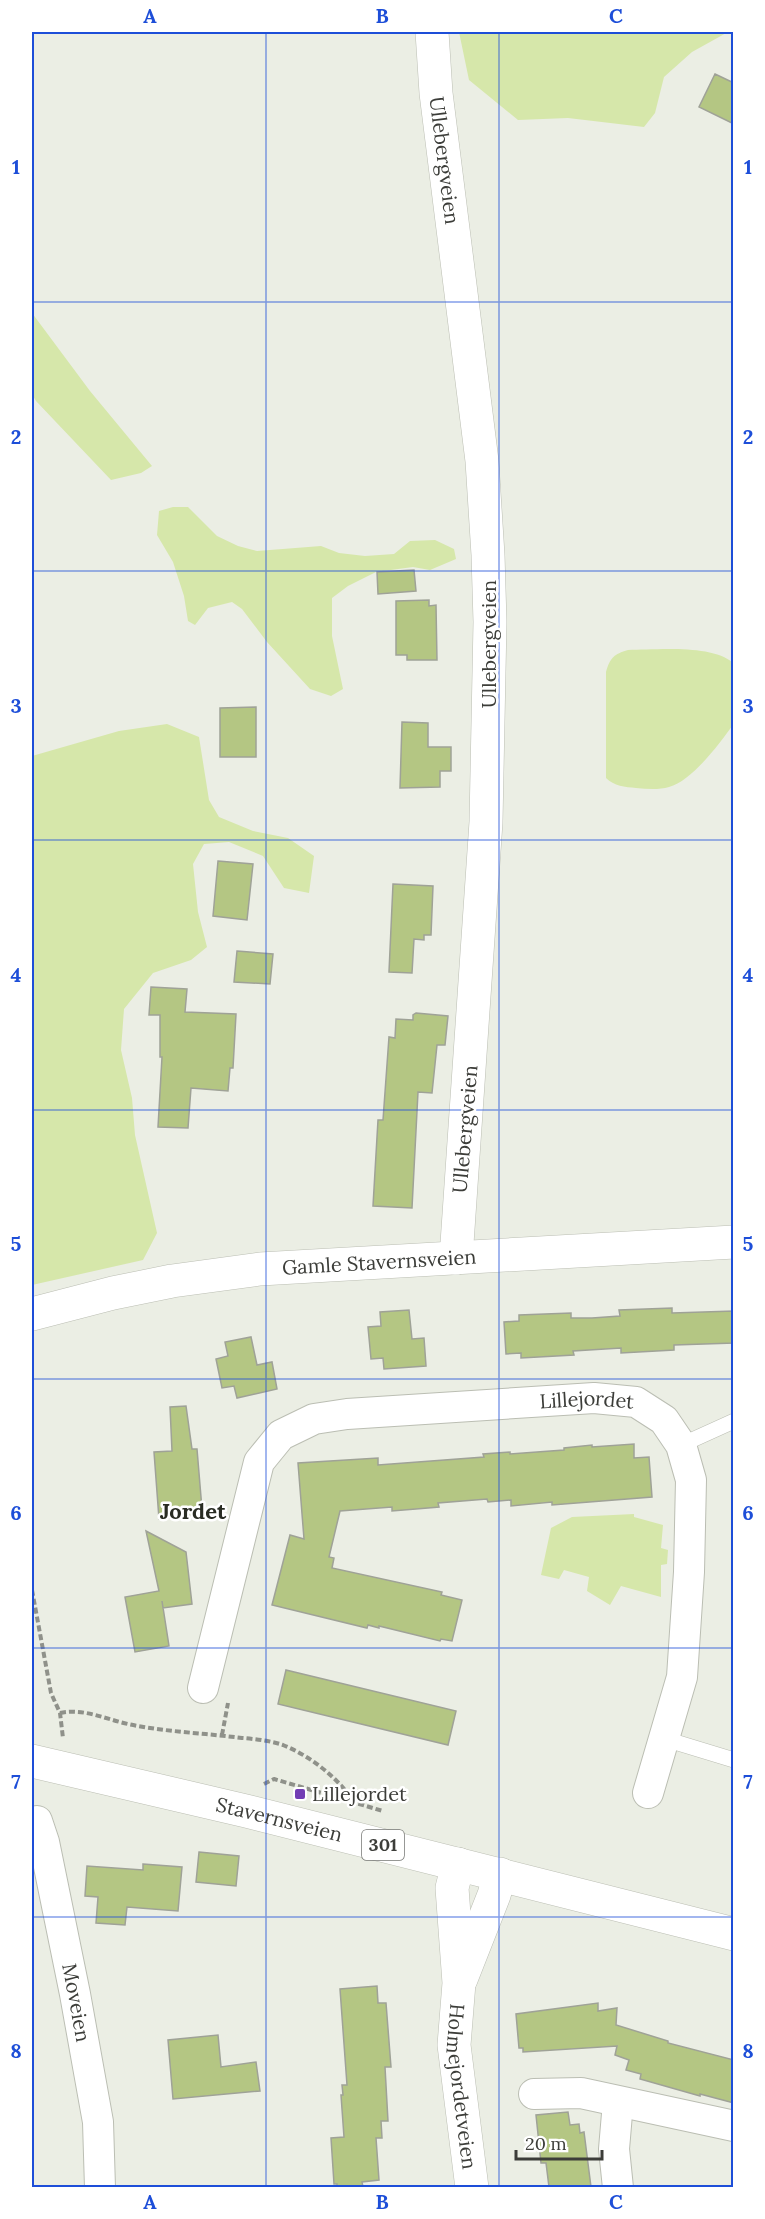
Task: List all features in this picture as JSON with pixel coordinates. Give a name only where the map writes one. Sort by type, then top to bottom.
[{"type":"street","name":"Ullebergveien","points":[[432,32],[436,93],[482,461],[490,622],[486,822],[456,1258]]},
{"type":"street","name":"Gamle Stavernsveien","points":[[32,1314],[104,1295],[172,1281],[261,1269],[734,1242]]},
{"type":"street","name":"Lillejordet","points":[[203,1688],[259,1462],[281,1435],[314,1419],[347,1414],[594,1398],[636,1402],[664,1420],[681,1445],[692,1480],[682,1677],[648,1793]]},
{"type":"street","name":"Stavernsveien","points":[[32,1761],[500,1874],[734,1934]]},
{"type":"street","name":"Moveien","points":[[38,1821],[75,1994],[98,2122],[100,2187]]},
{"type":"street","name":"Holmejordetveien","points":[[458,1864],[452,1888],[459,1983],[454,2045],[472,2187]]},
{"type":"street","name":"Holmejordetveien","points":[[459,1983],[495,1895],[500,1874]]},
{"type":"street","points":[[534,2094],[581,2093],[734,2126]]},
{"type":"street","points":[[618,2102],[614,2149],[618,2187]]},
{"type":"lane","points":[[681,1445],[734,1421]]},
{"type":"lane","points":[[665,1740],[734,1760]]},
{"type":"path","points":[[32,1590],[51,1693],[60,1713],[64,1732],[63,1745]]},
{"type":"path","points":[[60,1713],[79,1711],[129,1724],[281,1744],[304,1755],[340,1784],[349,1795],[348,1801]]},
{"type":"green space","points":[[459,32],[728,32],[692,52],[664,77],[655,113],[644,127],[568,118],[518,120],[469,80]]},
{"type":"green space","points":[[32,313],[90,391],[152,466],[141,473],[111,480],[36,401],[32,394]]},
{"type":"green space","points":[[173,507],[188,507],[217,536],[238,546],[257,551],[321,546],[339,553],[365,556],[394,554],[410,541],[435,540],[454,549],[456,559],[430,570],[413,567],[376,572],[348,586],[332,598],[332,636],[343,689],[331,696],[310,689],[267,642],[242,609],[232,602],[208,608],[195,625],[188,621],[184,596],[173,562],[157,535],[159,511]]},
{"type":"green space","points":[[683,649],[712,653],[733,663],[733,725],[696,770],[669,787],[653,789],[628,787],[606,778],[606,672],[613,657],[628,650]]},
{"type":"green space","points":[[167,724],[199,737],[209,800],[219,817],[253,831],[288,838],[314,856],[309,893],[284,888],[263,856],[229,842],[204,844],[193,864],[198,912],[207,947],[191,960],[153,973],[124,1009],[121,1050],[132,1098],[135,1135],[157,1233],[143,1260],[32,1285],[32,756],[119,731]]},
{"type":"green space","points":[[634,1514],[634,1517],[663,1525],[661,1548],[668,1550],[667,1564],[661,1565],[661,1597],[621,1586],[610,1605],[587,1591],[589,1577],[564,1570],[559,1579],[541,1575],[551,1528],[572,1517]]},
{"type":"building","points":[[715,74],[734,83],[734,124],[699,107]]},
{"type":"building","points":[[414,570],[416,591],[378,594],[377,572]]},
{"type":"building","points":[[429,600],[429,606],[436,605],[437,660],[407,660],[407,655],[396,655],[396,601]]},
{"type":"building","points":[[256,707],[256,757],[220,757],[220,708]]},
{"type":"building","points":[[402,722],[428,723],[428,747],[451,747],[451,771],[440,771],[440,787],[400,788]]},
{"type":"building","points":[[218,861],[253,864],[247,920],[213,916]]},
{"type":"building","points":[[393,884],[433,886],[431,935],[424,935],[424,940],[414,939],[412,973],[389,972]]},
{"type":"building","points":[[237,951],[273,954],[270,984],[234,982]]},
{"type":"building","points":[[151,987],[187,989],[185,1012],[236,1014],[233,1068],[230,1068],[228,1091],[191,1088],[188,1128],[158,1127],[162,1057],[160,1057],[160,1015],[149,1015]]},
{"type":"building","points":[[416,1013],[448,1016],[445,1045],[437,1045],[432,1093],[418,1092],[412,1208],[373,1206],[378,1120],[383,1120],[389,1037],[395,1038],[396,1019],[413,1020],[413,1015]]},
{"type":"building","points":[[672,1308],[672,1313],[734,1311],[734,1343],[674,1345],[674,1350],[621,1353],[621,1348],[573,1351],[574,1355],[521,1358],[521,1353],[506,1354],[504,1322],[519,1321],[519,1315],[571,1313],[571,1318],[592,1318],[620,1316],[619,1310]]},
{"type":"building","points":[[409,1310],[412,1339],[424,1338],[426,1366],[384,1369],[383,1358],[371,1359],[368,1327],[381,1326],[380,1312]]},
{"type":"building","points":[[251,1337],[257,1365],[272,1362],[277,1389],[237,1398],[234,1386],[222,1388],[216,1359],[228,1356],[225,1342]]},
{"type":"building","points":[[186,1406],[192,1449],[197,1449],[202,1509],[195,1516],[159,1519],[154,1452],[172,1451],[170,1407]]},
{"type":"building","points":[[634,1444],[634,1458],[649,1457],[652,1497],[511,1506],[511,1500],[488,1502],[487,1499],[438,1503],[439,1507],[392,1511],[392,1507],[340,1511],[329,1557],[334,1558],[332,1568],[442,1592],[441,1595],[462,1600],[452,1641],[441,1639],[440,1641],[379,1626],[379,1628],[368,1625],[367,1628],[272,1605],[290,1535],[304,1539],[298,1463],[378,1458],[378,1465],[484,1457],[483,1454],[564,1450],[564,1448],[592,1445],[592,1447]]},
{"type":"building","points":[[146,1531],[186,1552],[192,1604],[163,1608],[169,1646],[135,1652],[125,1597],[159,1591]]},
{"type":"building","points":[[286,1670],[456,1711],[448,1745],[278,1704]]},
{"type":"building","points":[[199,1852],[239,1856],[236,1886],[196,1882]]},
{"type":"building","points":[[143,1864],[182,1867],[178,1911],[127,1907],[125,1925],[96,1923],[98,1897],[85,1896],[87,1866],[143,1870]]},
{"type":"building","points":[[377,1986],[378,2003],[386,2003],[391,2067],[385,2067],[388,2121],[381,2121],[382,2138],[376,2138],[379,2180],[362,2182],[363,2187],[337,2187],[337,2184],[334,2184],[331,2138],[344,2137],[341,2095],[343,2095],[342,2085],[347,2085],[340,1989]]},
{"type":"building","points":[[598,2003],[598,2011],[617,2008],[616,2025],[668,2041],[668,2043],[734,2060],[734,2103],[640,2079],[641,2074],[626,2070],[629,2060],[615,2055],[617,2046],[523,2052],[523,2048],[519,2048],[516,2014]]},
{"type":"building","points":[[218,2035],[221,2067],[256,2062],[260,2091],[173,2099],[168,2040]]},
{"type":"building","points":[[568,2112],[570,2125],[579,2124],[580,2133],[584,2132],[591,2187],[549,2187],[546,2163],[541,2163],[536,2115]]},
{"type":"place","name":"Lillejordet","points":[[300,1794]]},
{"type":"district","name":"Jordet","points":[[193,1511]]}]
